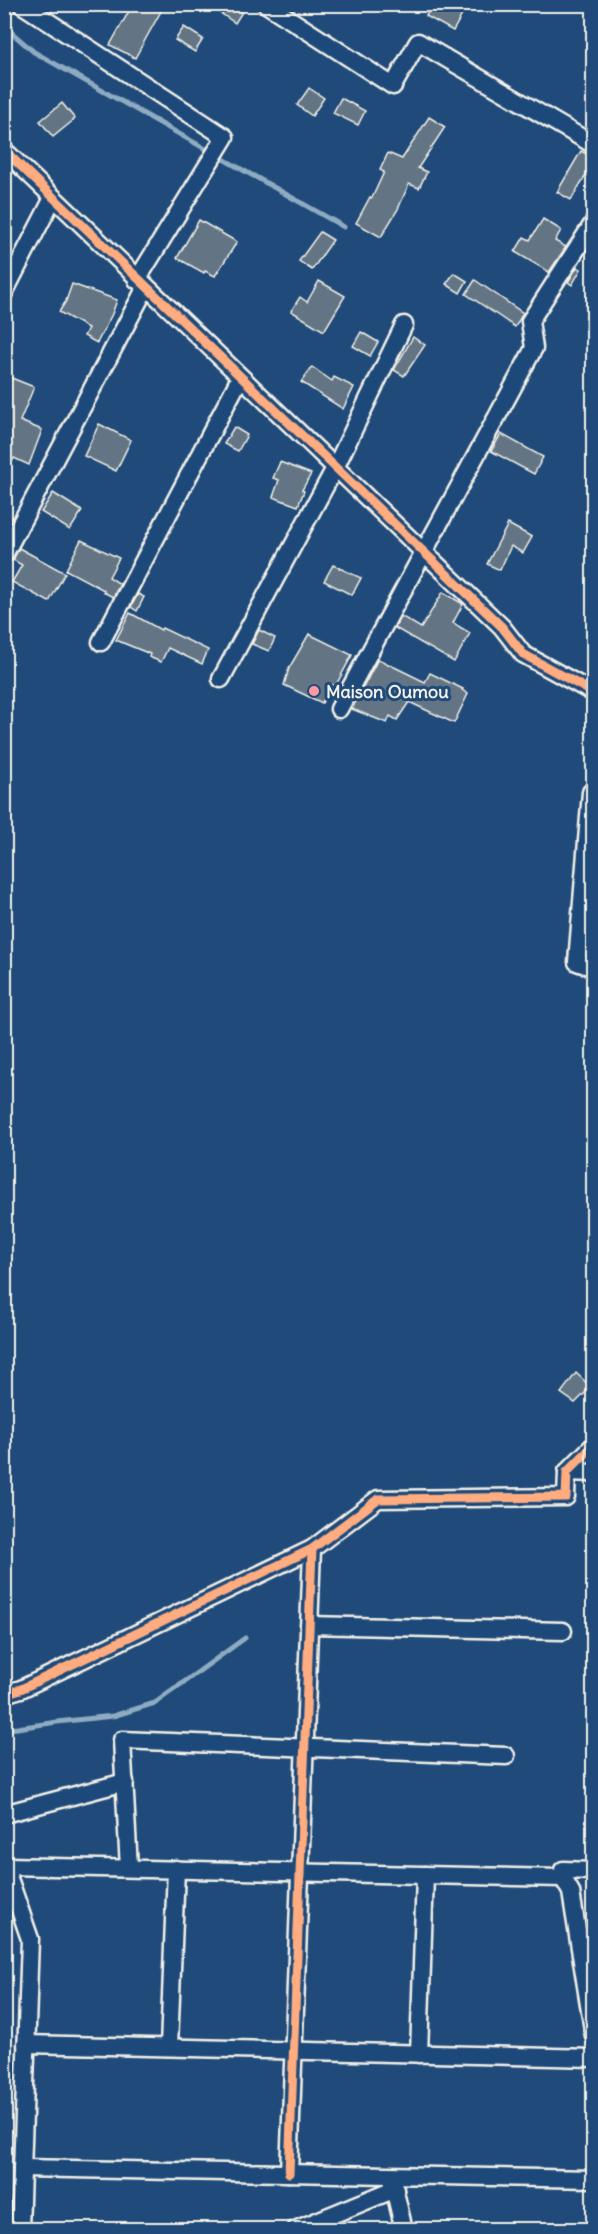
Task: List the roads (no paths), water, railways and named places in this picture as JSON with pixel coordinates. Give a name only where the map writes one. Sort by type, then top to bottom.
[{"type":"street","points":[[4,555],[142,283],[225,137],[21,4]]},
{"type":"street","points":[[266,4],[393,86],[418,42],[594,145]]},
{"type":"street","points":[[4,150],[502,627],[523,654],[594,693]]},
{"type":"street","points":[[4,293],[53,198]]},
{"type":"street","points":[[339,709],[534,348],[530,321],[592,229]]},
{"type":"street","points":[[221,679],[335,468],[404,325]]},
{"type":"street","points":[[101,642],[240,378]]},
{"type":"street","points":[[591,792],[591,825],[577,962],[594,968]]},
{"type":"street","points":[[4,1694],[21,1689],[312,1549],[378,1499],[566,1497],[567,1472],[594,1445]]},
{"type":"street","points":[[567,1472],[594,1473]]},
{"type":"street","points":[[289,2173],[312,1549]]},
{"type":"street","points":[[309,1625],[562,1631]]},
{"type":"street","points":[[129,1868],[122,1740],[506,1756]]},
{"type":"street","points":[[4,1814],[125,1782]]},
{"type":"street","points":[[20,2229],[30,1939],[5,1865],[563,1878]]},
{"type":"street","points":[[169,2048],[177,1869]]},
{"type":"street","points":[[594,1871],[563,1870],[563,1878],[571,1892],[594,2036]]},
{"type":"street","points":[[419,2054],[425,1875]]},
{"type":"street","points":[[26,2044],[594,2058]]},
{"type":"street","points":[[22,2168],[289,2173],[393,2182],[594,2179]]},
{"type":"street","points":[[295,2229],[393,2182]]},
{"type":"street","points":[[393,2182],[404,2229]]},
{"type":"waterway","points":[[4,26],[34,52],[344,227]]},
{"type":"waterway","points":[[4,1730],[113,1716],[155,1703],[245,1638]]},
{"type":"place","name":"Maison Oumou","points":[[314,691]]}]
